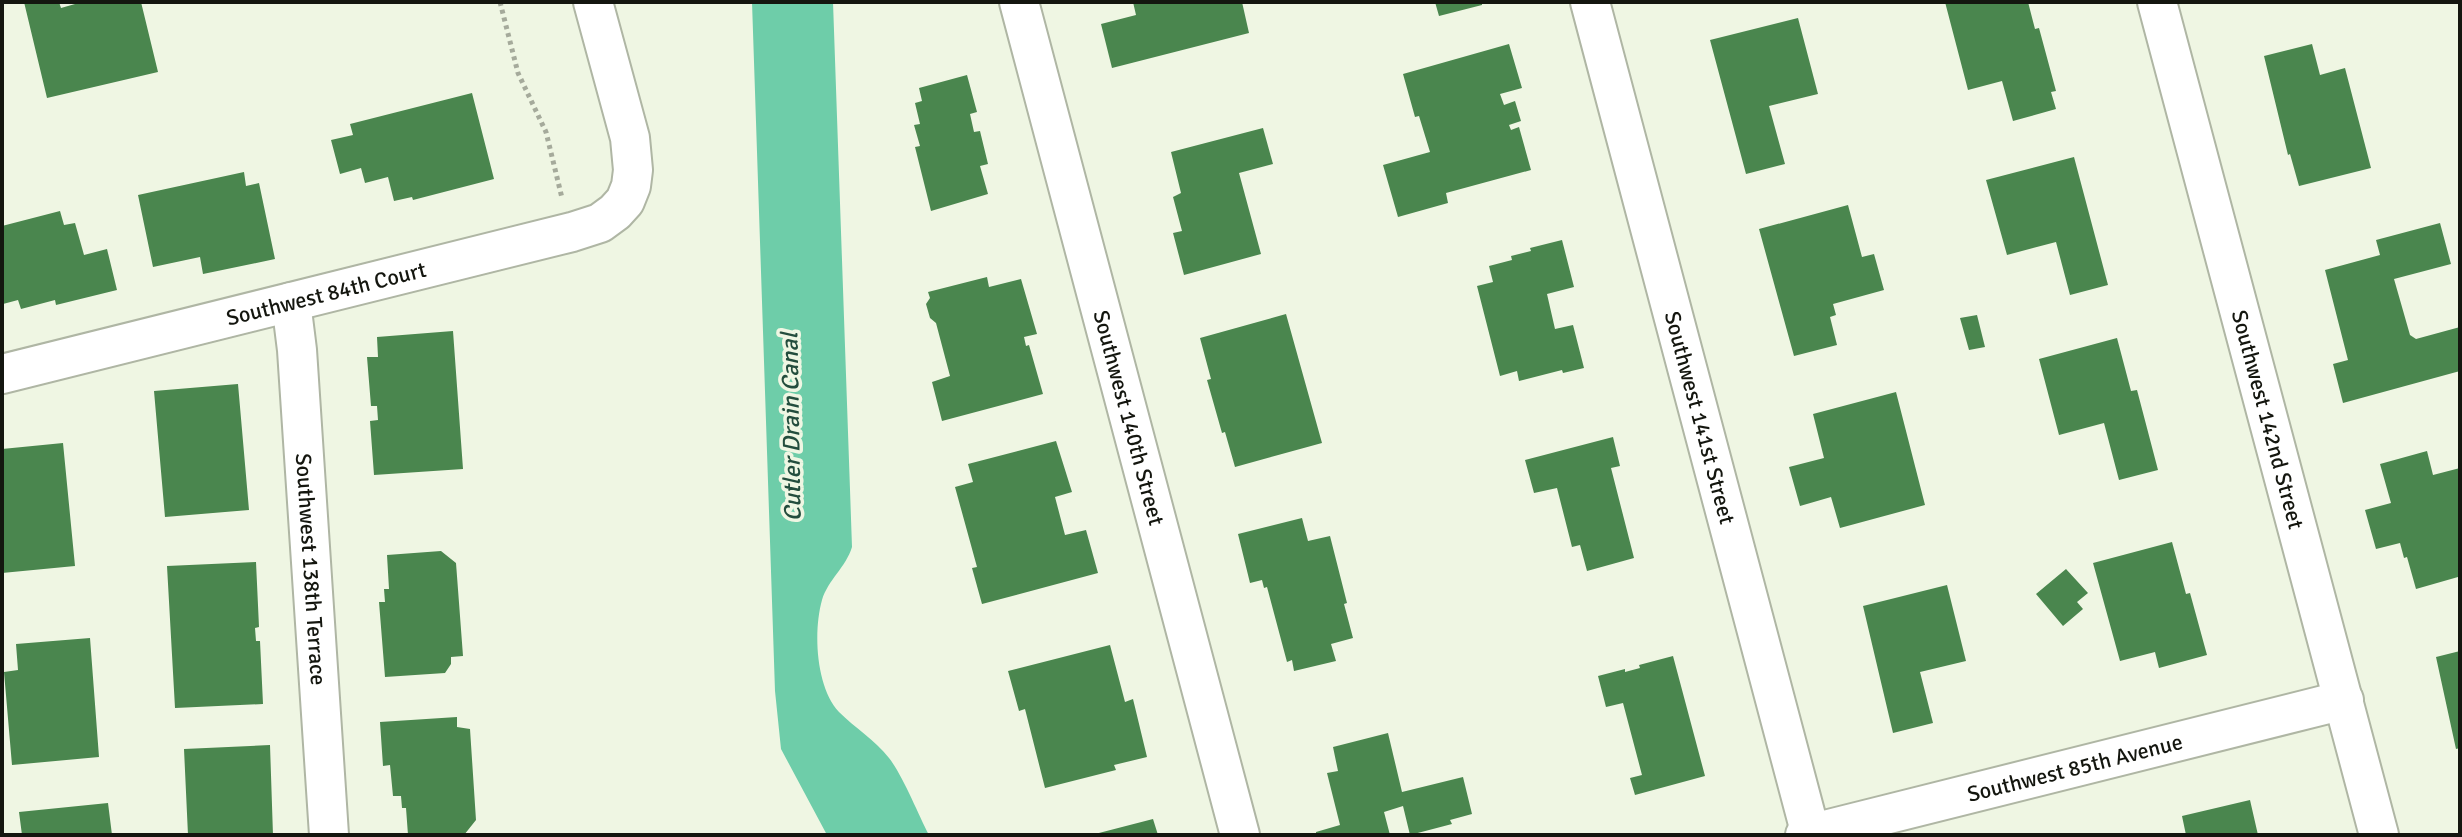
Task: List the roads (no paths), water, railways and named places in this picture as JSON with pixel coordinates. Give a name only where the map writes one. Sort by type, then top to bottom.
[{"type":"street","name":"Southwest 84th Court","points":[[2,374],[600,223],[625,201],[631,186],[633,153],[593,2]]},
{"type":"street","name":"Southwest 140th Street","points":[[1019,2],[1240,835]]},
{"type":"street","name":"Southwest 141st Street","points":[[1590,2],[1809,835]]},
{"type":"street","name":"Southwest 142nd Street","points":[[2157,2],[2379,835]]},
{"type":"street","name":"Southwest 138th Terrace","points":[[291,302],[297,350],[329,835]]},
{"type":"street","name":"Southwest 85th Avenue","points":[[1809,835],[2344,700]]},
{"type":"water","name":"Cutler Drain Canal","points":[[752,2],[833,2],[852,547],[822,600],[818,659],[831,701],[889,758],[929,835],[827,835],[781,749],[775,691]]}]
